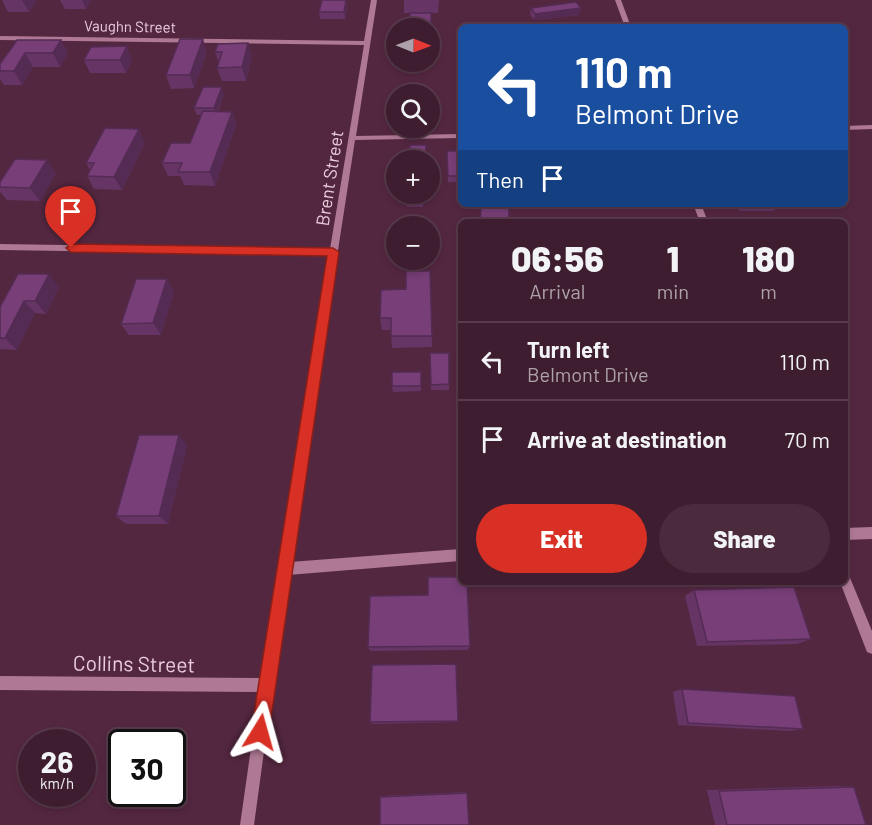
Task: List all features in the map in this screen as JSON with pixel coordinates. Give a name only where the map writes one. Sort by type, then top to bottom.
[{"type":"street","name":"Brent Street","points":[[247,825],[283,569],[374,0]]},
{"type":"street","points":[[618,0],[627,24]]},
{"type":"street","name":"Vaughn Street","points":[[0,38],[367,43]]},
{"type":"street","points":[[848,128],[872,128]]},
{"type":"street","points":[[352,138],[458,136]]},
{"type":"street","points":[[0,247],[333,252]]},
{"type":"street","points":[[848,534],[872,534]]},
{"type":"street","points":[[283,569],[458,555]]},
{"type":"street","points":[[847,585],[872,647]]},
{"type":"street","name":"Collins Street","points":[[0,682],[267,685]]},
{"type":"building","points":[[322,0],[346,0],[344,12],[319,12]]},
{"type":"building","points":[[576,2],[581,8],[535,14],[531,8]]},
{"type":"building","points":[[410,13],[431,13],[431,18],[410,18]]},
{"type":"building","points":[[180,39],[203,39],[190,75],[166,75]]},
{"type":"building","points":[[17,40],[61,40],[53,53],[25,53],[14,71],[0,71],[0,64]]},
{"type":"building","points":[[248,43],[242,67],[217,68],[222,52],[215,52],[218,44]]},
{"type":"building","points":[[127,46],[120,60],[84,60],[91,47]]},
{"type":"building","points":[[203,87],[222,87],[214,108],[194,108]]},
{"type":"building","points":[[203,111],[232,112],[210,172],[178,172],[182,163],[162,163],[171,143],[190,143]]},
{"type":"building","points":[[105,128],[139,129],[114,177],[87,176],[94,163],[86,163]]},
{"type":"building","points":[[410,145],[426,145],[426,150],[410,150]]},
{"type":"building","points":[[447,151],[458,151],[458,176],[448,176]]},
{"type":"building","points":[[15,159],[47,160],[30,188],[0,187],[0,182]]},
{"type":"building","points":[[481,207],[509,208],[509,219],[480,219]]},
{"type":"building","points":[[406,271],[430,271],[432,336],[391,336],[391,318],[380,318],[381,290],[406,289]]},
{"type":"building","points":[[18,274],[49,274],[35,301],[24,301],[5,338],[0,338],[0,307]]},
{"type":"building","points":[[136,279],[167,279],[153,323],[121,324]]},
{"type":"building","points":[[430,353],[449,353],[449,384],[431,385]]},
{"type":"building","points":[[392,372],[421,372],[421,386],[392,386]]},
{"type":"building","points":[[139,435],[179,435],[159,516],[116,516]]},
{"type":"building","points":[[428,577],[458,577],[458,585],[467,585],[470,646],[368,647],[370,596],[428,595]]},
{"type":"building","points":[[794,587],[811,639],[707,642],[694,590]]},
{"type":"building","points":[[456,664],[458,721],[370,722],[372,665]]},
{"type":"building","points":[[682,689],[795,696],[803,729],[688,723]]},
{"type":"building","points":[[854,787],[866,825],[727,825],[719,791]]},
{"type":"building","points":[[467,793],[469,825],[380,825],[380,797]]},
{"type":"route","points":[[71,248],[333,252],[260,732]]}]
